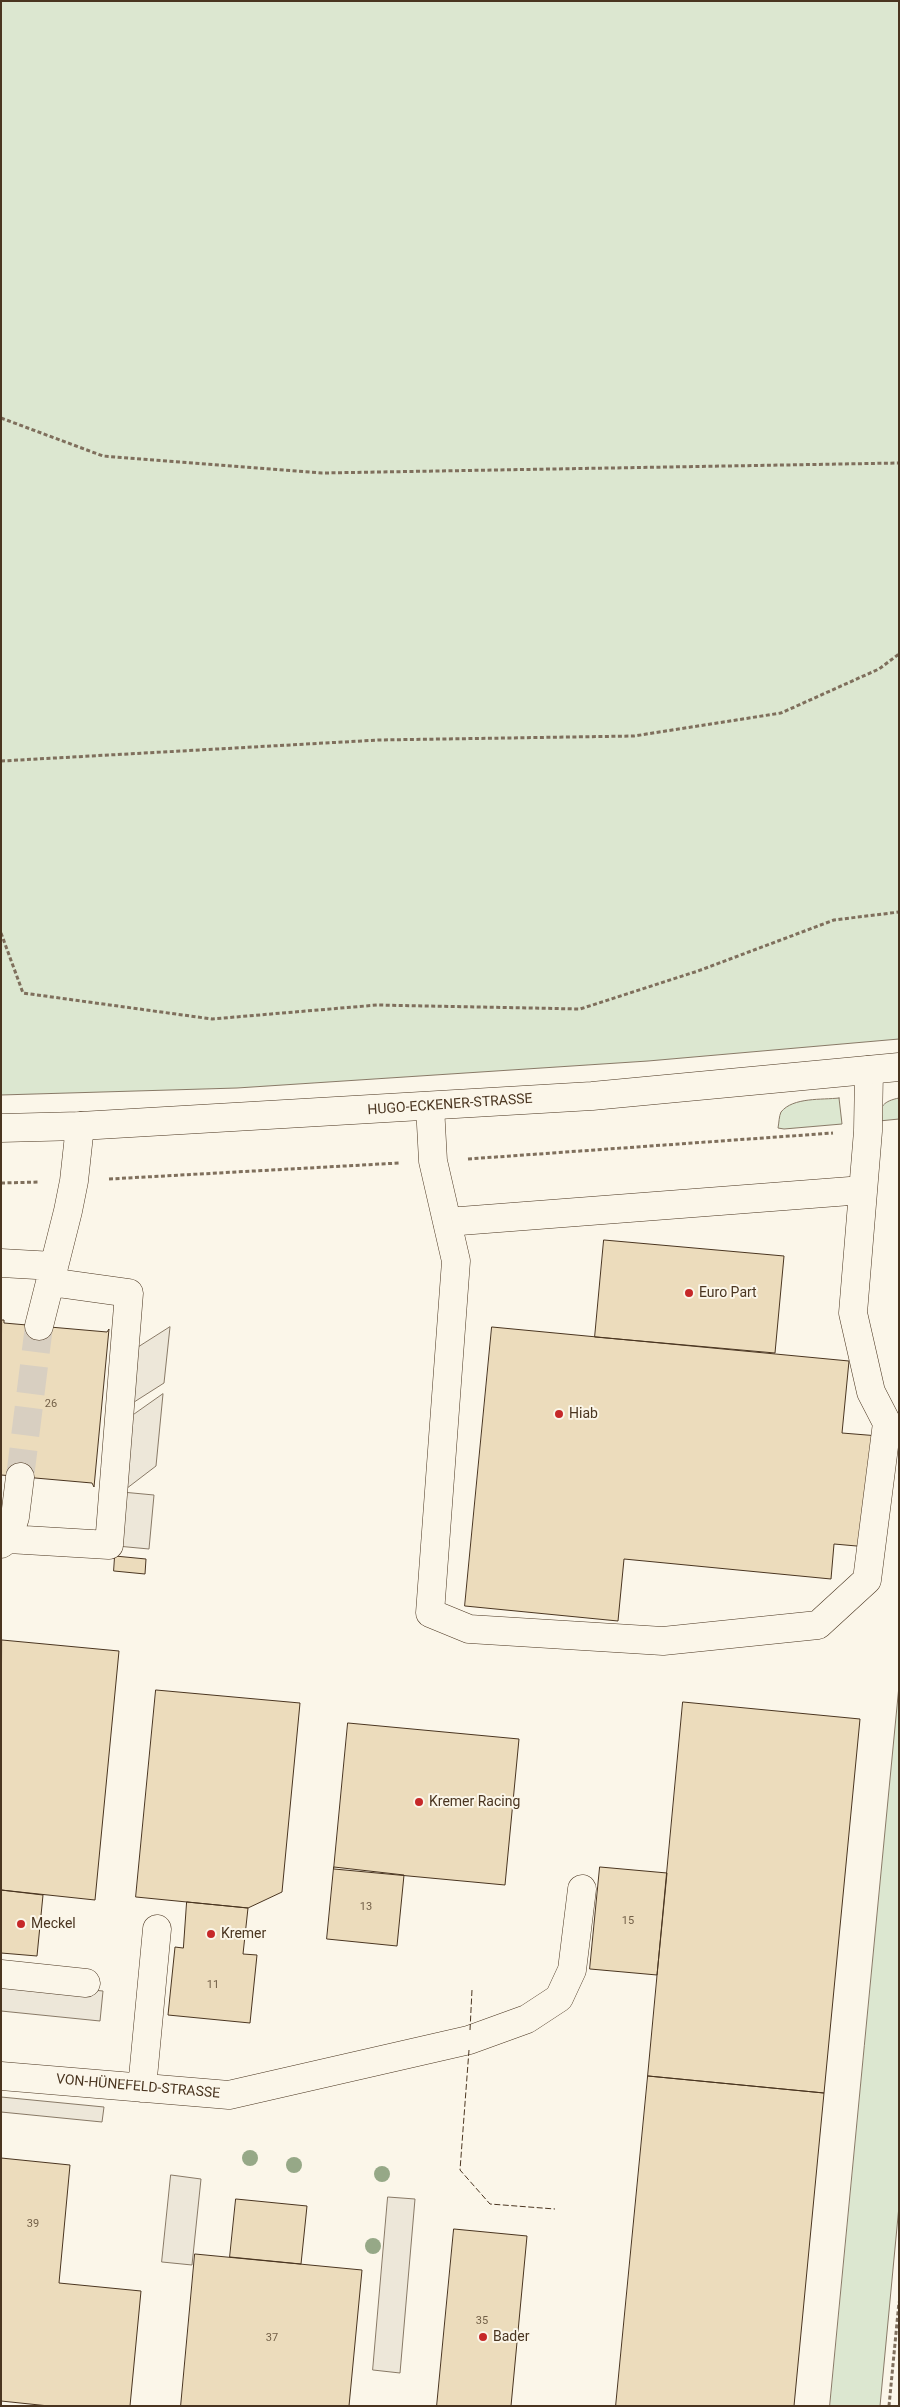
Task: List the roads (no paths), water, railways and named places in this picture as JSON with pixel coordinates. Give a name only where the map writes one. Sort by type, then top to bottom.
[{"type":"main road","name":"HUGO-ECKENER-STRASSE","points":[[1,1128],[80,1126],[592,1096],[899,1067]]},
{"type":"main road","points":[[430,1106],[433,1161],[456,1261],[430,1613],[469,1630],[663,1641],[818,1625],[867,1580],[887,1423],[871,1392],[853,1313],[868,1131],[869,1070]]},
{"type":"main road","points":[[39,1326],[74,1181],[80,1126]]},
{"type":"main road","points":[[447,1222],[863,1190]]},
{"type":"main road","points":[[1,1263],[129,1293],[108,1545],[5,1541],[15,1517],[20,1477]]},
{"type":"main road","name":"VON-HÜNEFELD-STRASSE","points":[[1,2076],[228,2095],[469,2040],[528,2019],[558,1998],[572,1970],[582,1889]]},
{"type":"main road","points":[[142,2088],[157,1929]]},
{"type":"main road","points":[[1,1974],[86,1984]]},
{"type":"tunnel","points":[[20,1477],[39,1326]]},
{"type":"place","name":"Euro Part","points":[[689,1293]]},
{"type":"place","name":"Hiab","points":[[559,1414]]},
{"type":"place","name":"Kremer Racing","points":[[419,1802]]},
{"type":"place","name":"Meckel","points":[[21,1924]]},
{"type":"place","name":"Kremer","points":[[211,1934]]},
{"type":"place","name":"Bader","points":[[483,2337]]}]
